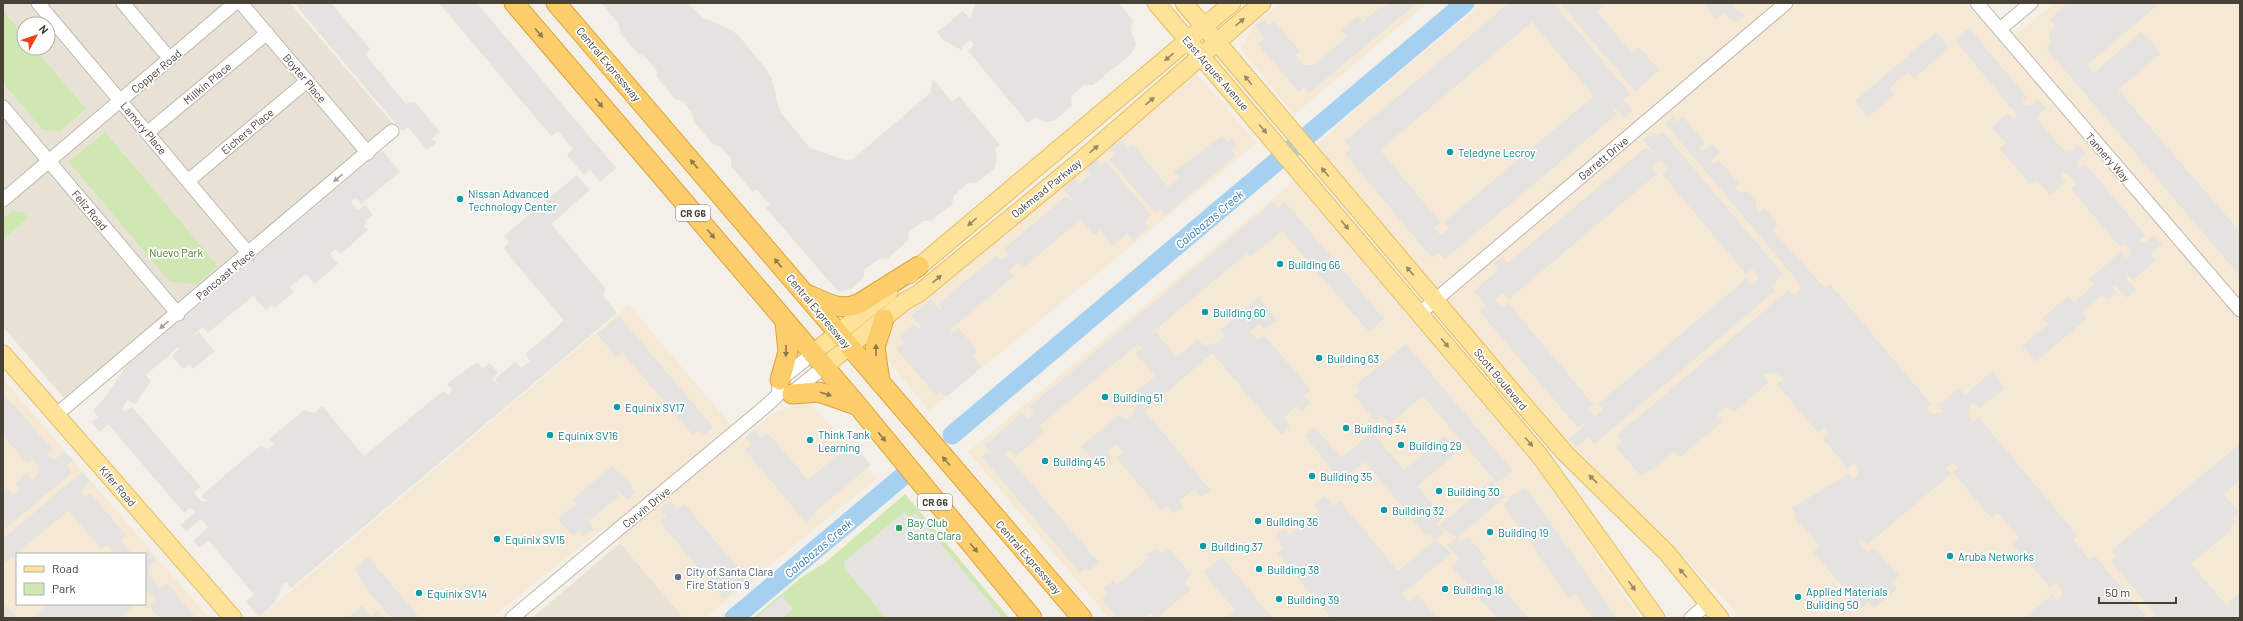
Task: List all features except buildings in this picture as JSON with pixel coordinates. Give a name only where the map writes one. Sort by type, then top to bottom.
[{"type":"highway","name":"CR G6","points":[[514,3],[858,406],[1032,618]]},
{"type":"highway","name":"Central Expressway","points":[[556,3],[1082,618]]},
{"type":"highway","points":[[803,293],[835,307],[850,307],[860,303],[919,266]]},
{"type":"highway","points":[[880,382],[875,347],[884,319]]},
{"type":"highway","points":[[785,322],[788,352],[783,390],[819,392],[858,406]]},
{"type":"main road","name":"East Arques Avenue","points":[[1156,3],[1276,143]]},
{"type":"main road","name":"East Arques Avenue","points":[[1184,3],[1290,131]]},
{"type":"main road","name":"Oakmead Parkway","points":[[818,360],[844,340],[919,266],[1232,3]]},
{"type":"main road","name":"Oakmead Parkway","points":[[844,340],[884,319],[905,301],[918,294],[1085,156],[1262,3]]},
{"type":"main road","name":"Scott Boulevard","points":[[1290,131],[1565,453],[1667,553],[1720,618]]},
{"type":"main road","name":"Scott Boulevard","points":[[1276,143],[1540,456],[1656,618]]},
{"type":"main road","name":"Kifer Road","points":[[3,354],[233,618]]},
{"type":"street","name":"Lamory Place","points":[[38,3],[249,254]]},
{"type":"street","points":[[123,3],[170,59]]},
{"type":"street","name":"Copper Road","points":[[3,200],[236,3]]},
{"type":"street","name":"Boyter Place","points":[[241,3],[368,153]]},
{"type":"street","name":"Garrett Drive","points":[[1420,313],[1786,3]]},
{"type":"street","name":"Tannery Way","points":[[1977,3],[2240,310]]},
{"type":"street","points":[[2000,29],[2031,3]]},
{"type":"street","name":"Millkin Place","points":[[147,132],[266,33]]},
{"type":"street","name":"Eichers Place","points":[[188,181],[307,81]]},
{"type":"street","name":"Feliz Road","points":[[3,107],[178,314]]},
{"type":"street","name":"Pancoast Place","points":[[56,415],[249,254],[392,131]]},
{"type":"street","name":"Corvin Drive","points":[[783,390],[818,360]]},
{"type":"street","name":"Corvin Drive","points":[[512,618],[733,435],[818,360]]},
{"type":"street","points":[[1691,618],[1708,603]]},
{"type":"shaded area","points":[[3,3],[290,3],[400,132],[127,362],[71,406],[3,327]]},
{"type":"shaded area","points":[[294,3],[331,3],[370,49],[365,54],[406,104],[410,101],[412,103],[415,102],[440,132],[432,138],[436,143],[427,150],[408,127],[402,131]]},
{"type":"shaded area","points":[[439,3],[477,3],[616,168],[600,182],[590,170],[584,175],[567,155],[573,149],[558,131],[551,136]]},
{"type":"shaded area","points":[[602,3],[688,3],[702,17],[730,29],[739,36],[767,70],[772,80],[780,112],[810,148],[845,160],[853,159],[930,93],[933,79],[952,102],[959,96],[1000,145],[995,149],[997,157],[995,168],[978,182],[968,183],[954,195],[952,204],[931,221],[923,221],[909,232],[908,241],[888,258],[879,259],[864,270],[864,278],[851,289],[840,291],[835,288],[766,208],[770,205],[756,189],[753,192],[731,166],[731,158],[720,146],[714,145],[694,122],[693,114],[683,101],[675,99],[657,77],[657,71],[644,56],[638,54],[620,33],[619,25]]},
{"type":"shaded area","points":[[976,3],[1119,3],[1134,22],[1130,26],[1136,45],[1131,54],[1093,85],[1084,85],[1071,97],[1072,105],[1054,121],[1045,122],[1035,117],[1028,123],[968,51],[974,45],[970,40],[962,46],[962,50],[943,40],[937,32],[963,11],[970,18]]},
{"type":"shaded area","points":[[1280,3],[1427,3],[1294,115],[1241,48],[1254,25]]},
{"type":"shaded area","points":[[1389,3],[1417,3],[1309,93],[1304,87],[1299,92],[1258,44],[1264,39],[1256,26],[1265,18],[1268,26],[1273,21],[1300,51],[1296,55],[1303,65],[1314,65],[1347,37],[1341,31],[1358,16],[1363,22],[1381,6],[1383,8]]},
{"type":"shaded area","points":[[1483,3],[1965,3],[2003,46],[2054,3],[2240,3],[2240,618],[1739,618],[1722,596],[1551,424],[1315,147],[1360,106]]},
{"type":"shaded area","points":[[1509,3],[1554,3],[1630,94],[1623,99],[1633,111],[1624,118],[1613,106],[1612,108],[1617,114],[1445,259],[1439,253],[1432,258],[1345,154],[1351,148],[1345,141]],"holes":[[[1532,22],[1594,96],[1444,222],[1449,229],[1440,235],[1434,227],[1440,222],[1380,150]]]},
{"type":"shaded area","points":[[1560,3],[1607,3],[1597,12],[1632,53],[1639,47],[1659,70],[1635,91]]},
{"type":"shaded area","points":[[1703,3],[1734,3],[1733,7],[1746,15],[1735,23],[1724,13],[1715,18]]},
{"type":"shaded area","points":[[2068,3],[2160,3],[2087,65],[2094,73],[2141,32],[2156,46],[2160,54],[2118,90],[2240,232],[2240,276],[2046,48],[2051,44],[2049,33],[2055,26],[2050,19]]},
{"type":"shaded area","points":[[1969,28],[2027,97],[2022,102],[2025,105],[2030,106],[2038,99],[2046,108],[2038,115],[2038,120],[2064,151],[2070,152],[2078,145],[2086,154],[2078,161],[2077,166],[2079,168],[2085,163],[2145,235],[2139,241],[2145,242],[2154,235],[2162,244],[2151,254],[2156,260],[2133,280],[2127,274],[2127,279],[2136,290],[2127,298],[2116,286],[2112,286],[2117,293],[2107,301],[2102,295],[2082,312],[2087,319],[2035,362],[2022,346],[2048,324],[2042,318],[2068,296],[2074,302],[2094,285],[2089,279],[2121,252],[2126,258],[2131,254],[2130,249],[2125,243],[2120,247],[2071,189],[2076,185],[2067,174],[2064,173],[2061,175],[2066,182],[2050,195],[2037,180],[2030,184],[2000,149],[2006,143],[1992,127],[2008,113],[2014,120],[2017,115],[1955,40]]},
{"type":"shaded area","points":[[1936,32],[1949,48],[1914,78],[1908,72],[1889,88],[1894,95],[1868,117],[1855,101]]},
{"type":"shaded area","points":[[1195,72],[1257,143],[929,411],[872,340]]},
{"type":"shaded area","points":[[1673,117],[1677,122],[1683,117],[1705,143],[1699,148],[1702,151],[1712,144],[1716,148],[1720,153],[1711,161],[1713,164],[1719,160],[1739,183],[1734,189],[1740,192],[1748,191],[1757,200],[1755,204],[1758,213],[1764,208],[1778,225],[1772,230],[1825,288],[1830,284],[1931,404],[1926,408],[1929,412],[1934,414],[1943,412],[1944,411],[1938,405],[1959,388],[1965,395],[1992,371],[2005,388],[1979,409],[1974,403],[1970,406],[1968,415],[1973,422],[1979,418],[2078,536],[2073,540],[2089,560],[2095,556],[2147,618],[2024,618],[2052,595],[2058,601],[2062,595],[2061,588],[2056,582],[2050,587],[2013,544],[2019,538],[1998,513],[1991,518],[1953,472],[1959,467],[1953,463],[1946,468],[1951,474],[1867,545],[1861,539],[1858,541],[1868,553],[1874,548],[1899,576],[1891,582],[1897,589],[1874,608],[1869,602],[1861,608],[1813,552],[1820,546],[1794,517],[1796,515],[1792,508],[1848,474],[1854,480],[1858,473],[1857,467],[1854,463],[1848,468],[1823,439],[1829,434],[1824,428],[1818,433],[1777,384],[1783,379],[1775,372],[1764,375],[1769,382],[1734,412],[1728,406],[1717,415],[1722,422],[1680,457],[1674,451],[1652,470],[1648,470],[1641,476],[1616,447],[1622,441],[1617,435],[1789,290],[1794,296],[1800,289],[1800,284],[1665,123]]},
{"type":"shaded area","points":[[1652,132],[1656,137],[1663,132],[1783,274],[1771,286],[1775,291],[1594,444],[1589,437],[1577,447],[1569,439],[1585,425],[1584,423],[1578,428],[1480,312],[1486,305],[1474,291],[1498,270],[1494,264],[1503,257],[1508,263],[1646,147],[1651,152],[1652,151],[1643,139]],"holes":[[[1660,161],[1668,169],[1662,174],[1746,274],[1752,269],[1759,278],[1751,285],[1746,279],[1598,404],[1603,410],[1595,417],[1587,409],[1593,404],[1508,303],[1502,308],[1495,300],[1503,293],[1509,299],[1657,174],[1652,167]]]},
{"type":"shaded area","points":[[1222,136],[1227,142],[1232,139],[1237,145],[1231,150],[1236,156],[1165,215],[1160,209],[1155,213],[1109,159],[1115,154],[1109,150],[1121,140],[1127,150],[1133,145],[1168,187],[1179,177],[1174,172]]},
{"type":"shaded area","points":[[382,150],[400,172],[361,204],[355,198],[351,202],[358,210],[365,205],[373,215],[365,221],[367,223],[364,225],[368,230],[340,254],[336,249],[330,254],[338,264],[315,284],[306,274],[290,287],[294,292],[275,308],[272,305],[266,310],[253,296],[208,333],[203,327],[188,339],[199,332],[215,351],[193,369],[189,364],[183,369],[173,357],[173,354],[179,349],[178,347],[146,375],[151,381],[135,404],[127,400],[122,409],[126,412],[132,407],[201,487],[194,493],[201,501],[207,502],[208,500],[202,498],[203,494],[260,446],[269,449],[274,443],[268,440],[304,410],[314,413],[322,406],[364,456],[443,391],[448,394],[452,390],[447,384],[477,362],[483,368],[490,363],[498,373],[492,379],[500,386],[495,379],[515,362],[521,368],[530,361],[525,354],[564,321],[503,248],[509,242],[504,236],[577,175],[590,190],[551,224],[606,289],[603,295],[617,313],[291,588],[287,583],[284,583],[275,603],[259,617],[246,602],[254,594],[209,541],[200,548],[193,541],[208,527],[201,519],[186,532],[180,525],[194,513],[194,510],[190,508],[184,513],[108,424],[100,432],[91,422],[98,417],[93,410],[102,401],[127,365]]},
{"type":"shaded area","points":[[1097,159],[1100,166],[1106,161],[1151,215],[1144,222],[1149,228],[1134,240],[1127,233],[1113,246],[1100,230],[1094,235],[1080,220],[1023,268],[1018,263],[1009,270],[1014,276],[950,330],[953,333],[959,328],[977,350],[972,355],[982,367],[946,397],[941,391],[936,395],[896,349],[904,343],[899,337],[914,324],[919,329],[922,327],[911,316],[931,299],[941,311],[942,310],[938,304],[997,255],[1002,260],[1009,254],[1005,248],[1066,196],[1070,201],[1073,200],[1063,189],[1076,178],[1076,181],[1079,184],[1091,174],[1085,170]]},
{"type":"shaded area","points":[[1294,181],[1535,465],[1635,611],[1638,618],[1109,618],[968,452]]},
{"type":"shaded area","points":[[1273,202],[1278,208],[1285,202],[1384,319],[1369,332],[1282,231],[1250,257],[1245,251],[1246,254],[1148,336],[1155,331],[1177,357],[1198,339],[1204,346],[1218,342],[1225,337],[1220,330],[1259,298],[1277,320],[1264,330],[1259,324],[1250,332],[1258,340],[1264,335],[1311,390],[1304,396],[1310,403],[1302,412],[1297,406],[1283,418],[1290,427],[1282,435],[1213,354],[1211,354],[1145,411],[1211,491],[1201,497],[1194,489],[1179,501],[1184,508],[1174,513],[1167,506],[1161,511],[1117,458],[1124,453],[1116,444],[1107,451],[1112,458],[1100,468],[1081,446],[1120,414],[1126,420],[1132,415],[1138,401],[1133,394],[1155,376],[1136,353],[1142,348],[1138,344],[1039,426],[1044,432],[1015,457],[1010,450],[1005,453],[1099,563],[1089,571],[1086,568],[1080,573],[982,457],[989,451],[985,445],[1022,413],[1028,419],[1034,413],[1029,407]]},
{"type":"shaded area","points":[[629,305],[743,439],[772,414],[808,400],[877,478],[705,618],[684,618],[606,526],[491,618],[259,618]]},
{"type":"shaded area","points":[[619,316],[713,427],[703,436],[698,430],[693,435],[622,352],[617,357],[597,334]]},
{"type":"shaded area","points":[[1406,344],[1513,471],[1497,483],[1423,396],[1389,424],[1382,415],[1375,421],[1354,395],[1359,390],[1356,385]]},
{"type":"shaded area","points":[[3,379],[209,618],[3,618]]},
{"type":"shaded area","points":[[3,393],[53,450],[47,454],[49,457],[55,459],[65,452],[73,460],[67,465],[72,473],[3,530],[3,492],[7,488],[13,496],[20,490],[16,484],[27,474],[32,480],[36,477],[39,469],[33,458],[27,463],[3,435]]},
{"type":"shaded area","points":[[1314,427],[1342,458],[1372,432],[1404,470],[1444,436],[1458,452],[1417,486],[1443,517],[1436,523],[1444,533],[1435,540],[1429,533],[1426,535],[1365,462],[1341,481],[1305,436]]},
{"type":"shaded area","points":[[754,430],[761,437],[768,433],[808,480],[852,443],[871,465],[817,510],[807,524],[745,450],[751,444],[745,437]]},
{"type":"shaded area","points":[[2240,444],[2240,479],[2224,494],[2239,512],[2232,518],[2235,523],[2229,529],[2230,531],[2191,564],[2226,605],[2240,593],[2240,618],[2158,618],[2111,561],[2117,556],[2112,550]]},
{"type":"shaded area","points":[[612,466],[627,480],[635,493],[627,500],[619,491],[615,490],[619,496],[590,520],[585,516],[593,529],[584,536],[579,531],[573,536],[558,519],[573,506],[577,505],[573,499]]},
{"type":"shaded area","points":[[82,472],[90,482],[80,492],[84,497],[90,493],[126,535],[121,541],[131,553],[115,553],[107,544],[101,549],[69,510],[3,565],[3,539]]},
{"type":"shaded area","points":[[1492,481],[1505,497],[1457,538],[1461,542],[1468,537],[1486,558],[1481,562],[1528,618],[1497,618],[1451,566],[1459,559],[1447,545],[1457,537],[1445,531],[1440,525]]},
{"type":"shaded area","points":[[1526,488],[1617,618],[1593,618],[1576,594],[1568,598],[1503,504],[1509,500],[1508,497]]},
{"type":"shaded area","points":[[1324,496],[1333,506],[1340,501],[1398,571],[1435,540],[1452,553],[1402,594],[1409,602],[1417,594],[1437,618],[1331,618],[1277,553],[1284,548],[1275,537],[1284,529],[1290,535],[1319,511],[1314,504]]},
{"type":"shaded area","points":[[670,501],[677,509],[684,504],[747,579],[724,599],[660,522],[666,516],[660,509]]},
{"type":"shaded area","name":"Bay Club Santa Clara","points":[[904,512],[909,517],[915,513],[1003,618],[886,618],[844,568],[845,561]]},
{"type":"shaded area","points":[[620,543],[684,618],[532,618]]},
{"type":"shaded area","points":[[1158,548],[1162,554],[1169,549],[1191,575],[1184,582],[1191,589],[1157,618],[1150,613],[1145,618],[1118,618],[1102,599],[1108,594],[1104,588],[1113,581],[1117,585],[1149,558],[1146,554]]},
{"type":"shaded area","points":[[148,550],[156,560],[148,568],[149,574],[160,588],[167,583],[196,618],[160,618],[149,606],[155,600],[146,590],[146,553],[144,553]]},
{"type":"shaded area","points":[[368,557],[420,618],[392,618],[365,588],[355,568]]},
{"type":"shaded area","points":[[1222,557],[1272,618],[1227,618],[1235,610],[1203,572]]},
{"type":"shaded area","points":[[782,596],[793,609],[782,618],[756,618]]},
{"type":"shaded area","points":[[3,601],[17,618],[3,618]]},
{"type":"shaded area","points":[[49,605],[136,605],[121,618],[33,618]]},
{"type":"shaded area","points":[[362,606],[371,616],[377,610],[383,618],[347,618]]},
{"type":"green space","points":[[3,11],[16,26],[16,56],[41,56],[86,109],[60,131],[43,130],[3,83]]},
{"type":"green space","name":"Nuevo Park","points":[[105,132],[218,266],[197,284],[170,282],[69,162]]},
{"type":"green space","points":[[12,211],[23,212],[28,218],[3,239],[3,218]]},
{"type":"green space","name":"Bay Club Santa Clara","points":[[905,494],[1009,618],[753,618],[803,576],[826,562]]},
{"type":"waterway","name":"Calabazas Creek","points":[[952,435],[1465,3]]},
{"type":"waterway","name":"Calabazas Creek","points":[[734,618],[902,477]]},
{"type":"place","name":"Teledyne Lecroy","points":[[1450,152]]},
{"type":"place","name":"Nissan Advanced Technology Center","points":[[460,199]]},
{"type":"place","name":"Building 66","points":[[1280,264]]},
{"type":"place","name":"Building 60","points":[[1205,312]]},
{"type":"place","name":"Building 63","points":[[1319,358]]},
{"type":"place","name":"Building 51","points":[[1105,397]]},
{"type":"place","name":"Equinix SV17","points":[[617,407]]},
{"type":"place","name":"Building 34","points":[[1346,428]]},
{"type":"place","name":"Equinix SV16","points":[[550,435]]},
{"type":"place","name":"Think Tank Learning","points":[[810,440]]},
{"type":"place","name":"Building 29","points":[[1401,445]]},
{"type":"place","name":"Building 45","points":[[1045,461]]},
{"type":"place","name":"Building 35","points":[[1312,476]]},
{"type":"place","name":"Building 30","points":[[1439,491]]},
{"type":"place","name":"Building 32","points":[[1384,510]]},
{"type":"place","name":"Building 36","points":[[1258,521]]},
{"type":"place","name":"Bay Club Santa Clara","points":[[899,528]]},
{"type":"place","name":"Building 19","points":[[1490,532]]},
{"type":"place","name":"Equinix SV15","points":[[497,539]]},
{"type":"place","name":"Building 37","points":[[1203,546]]},
{"type":"place","name":"Aruba Networks","points":[[1950,556]]},
{"type":"place","name":"Building 38","points":[[1259,569]]},
{"type":"place","name":"City of Santa Clara Fire Station 9","points":[[678,577]]},
{"type":"place","name":"Building 18","points":[[1445,589]]},
{"type":"place","name":"Equinix SV14","points":[[419,593]]},
{"type":"place","name":"Applied Materials Buliding 50","points":[[1798,597]]},
{"type":"place","name":"Building 39","points":[[1279,599]]}]
